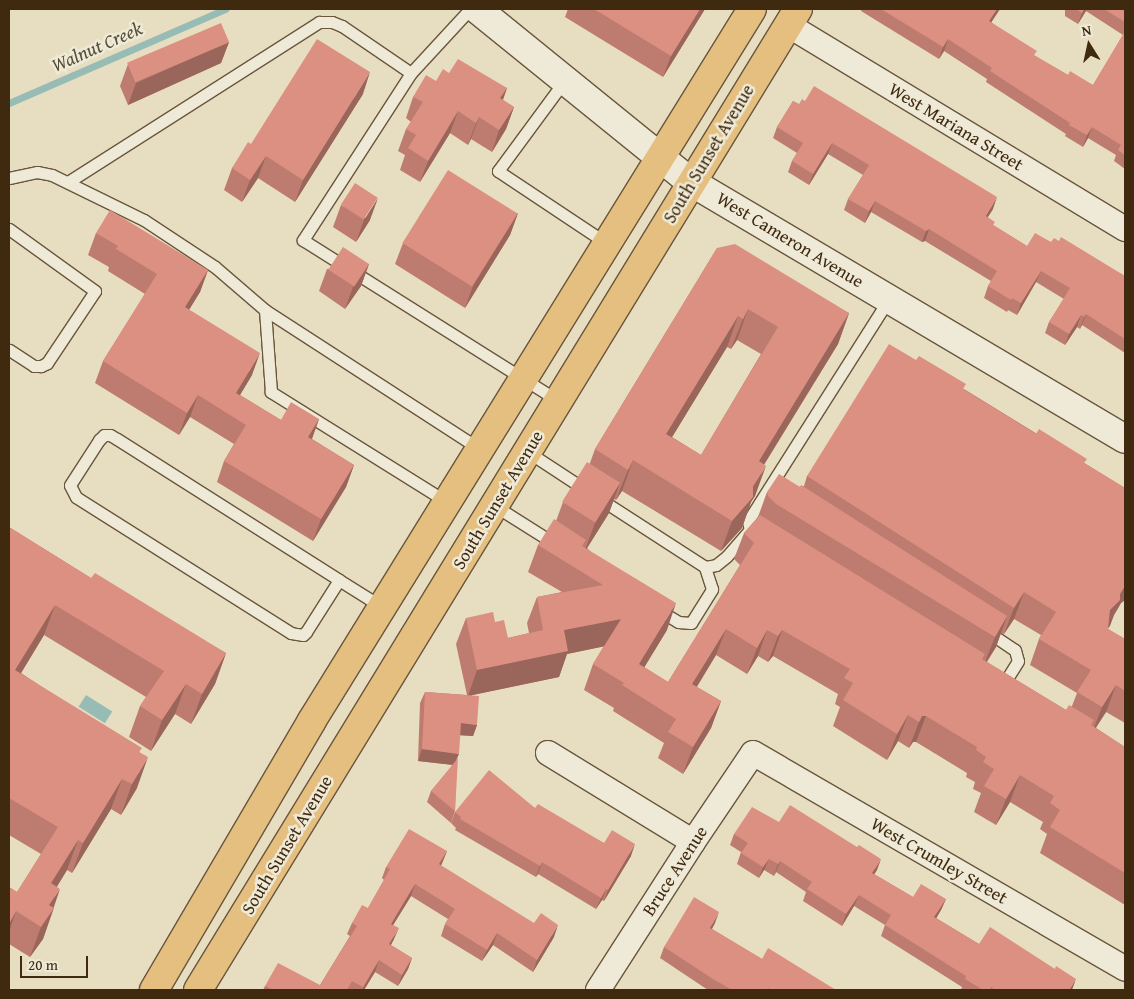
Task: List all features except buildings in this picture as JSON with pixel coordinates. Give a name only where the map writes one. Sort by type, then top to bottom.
[{"type":"main road","points":[[154,990],[311,722],[752,9]]},
{"type":"main road","name":"South Sunset Avenue","points":[[198,990],[793,17]]},
{"type":"street","name":"West Cameron Avenue","points":[[476,10],[691,182],[1125,438]]},
{"type":"street","name":"West Mariana Street","points":[[793,17],[1125,229]]},
{"type":"street","points":[[548,753],[693,842]]},
{"type":"street","name":"Bruce Avenue","points":[[602,989],[693,842],[753,753]]},
{"type":"street","name":"West Crumley Street","points":[[753,753],[1125,969]]},
{"type":"lane","points":[[476,10],[411,73],[303,240],[559,401]]},
{"type":"lane","points":[[68,182],[319,22],[332,22],[342,26],[411,73]]},
{"type":"lane","points":[[565,80],[498,171],[608,244]]},
{"type":"lane","points":[[9,178],[37,172],[52,175],[144,220],[215,267],[265,310],[480,449]]},
{"type":"lane","points":[[9,230],[95,291],[47,363],[41,366],[34,366],[9,350]]},
{"type":"lane","points":[[768,545],[750,530],[748,521],[771,494],[889,299]]},
{"type":"lane","points":[[265,310],[271,392],[447,502]]},
{"type":"lane","points":[[339,580],[303,636],[290,633],[76,497],[70,486],[99,440],[104,435],[110,435],[382,607]]},
{"type":"lane","points":[[528,452],[705,567],[712,589],[691,623],[678,622],[654,607]]},
{"type":"lane","points":[[495,506],[563,549]]},
{"type":"lane","points":[[705,567],[716,565],[727,556],[750,530]]},
{"type":"lane","points":[[982,628],[1015,650],[1018,661],[1002,686]]},
{"type":"water","points":[[86,695],[112,711],[105,723],[79,707]]},
{"type":"waterway","name":"Walnut Creek","points":[[9,103],[225,9]]}]
